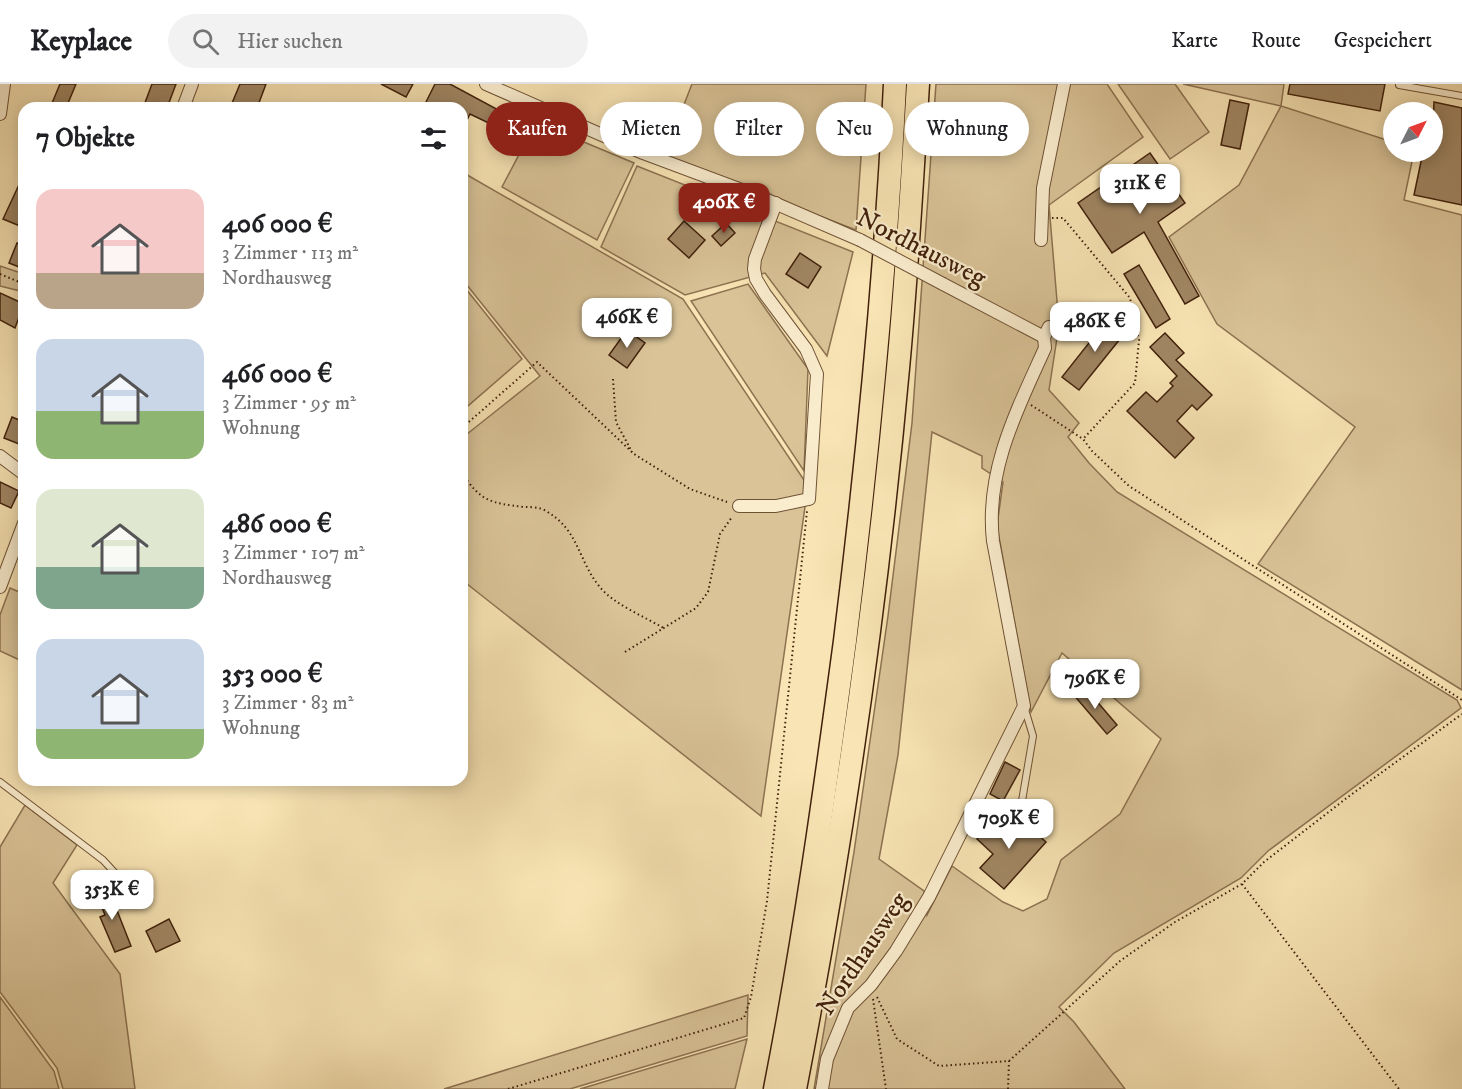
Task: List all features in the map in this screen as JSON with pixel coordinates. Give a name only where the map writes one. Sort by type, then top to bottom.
[{"type":"highway","points":[[795,1089],[845,804],[883,510],[898,369],[918,84]]},
{"type":"highway","points":[[775,1089],[827,782],[861,516],[881,296],[894,91]]},
{"type":"street","points":[[0,114],[4,84]]},
{"type":"street","points":[[185,102],[192,84]]},
{"type":"street","name":"Nordhausweg","points":[[486,84],[643,153],[776,203],[860,240],[944,284],[1047,332],[1045,348],[1009,427],[997,466],[992,493],[991,520],[1024,706],[928,897],[896,951],[871,985],[848,1008],[826,1059],[822,1089]]},
{"type":"street","points":[[1041,240],[1041,218],[1049,152],[1064,84]]},
{"type":"street","points":[[739,506],[776,507],[809,499],[817,374],[806,349],[756,279],[754,269],[755,259],[776,203]]},
{"type":"street","points":[[0,456],[18,470]]},
{"type":"street","points":[[0,586],[18,539]]},
{"type":"lane","points":[[1400,85],[1462,96]]},
{"type":"lane","points":[[1022,801],[1033,736],[1024,706]]},
{"type":"lane","points":[[0,782],[27,800],[104,860],[129,888]]},
{"type":"path","points":[[1041,218],[1063,218],[1130,298],[1139,340],[1135,383],[1083,439]]},
{"type":"path","points":[[0,274],[18,282]]},
{"type":"path","points":[[468,423],[537,362],[590,416],[634,454],[690,489],[739,506],[720,534],[708,592],[696,608],[625,652]]},
{"type":"path","points":[[613,379],[616,422],[634,454]]},
{"type":"path","points":[[1023,397],[1031,405],[1083,439],[1092,451],[1129,486],[1462,700]]},
{"type":"path","points":[[468,482],[475,492],[496,503],[544,509],[562,523],[576,543],[598,586],[617,601],[664,629]]},
{"type":"path","points":[[508,1089],[744,1018],[751,997],[766,901],[809,499]]},
{"type":"path","points":[[871,985],[897,1039],[939,1066],[1009,1061],[1120,961],[1175,922],[1242,884],[1264,862],[1347,797],[1462,714]]},
{"type":"path","points":[[1242,884],[1399,1089]]},
{"type":"path","points":[[871,985],[886,1089]]},
{"type":"path","points":[[1008,1089],[1009,1061]]},
{"type":"shaded area","points":[[692,84],[866,84],[865,102],[816,102],[816,156],[861,156],[856,230],[664,156],[702,156],[702,102],[685,102]]},
{"type":"shaded area","points":[[936,84],[1107,84],[1143,137],[1049,205],[1059,325],[1049,390],[1079,423],[1068,437],[1117,492],[1457,700],[1461,708],[1268,851],[1241,878],[1114,953],[1059,1007],[1074,1022],[1125,1089],[814,1089],[854,852],[888,616],[912,423],[931,156],[1029,156],[1029,102],[935,102]],"holes":[[[932,432],[982,456],[982,468],[1003,482],[997,526],[1031,712],[1062,653],[1161,739],[1120,814],[1061,860],[1047,899],[1023,911],[1003,902],[952,866],[927,915],[924,891],[879,859],[898,755]]]},
{"type":"shaded area","points":[[1118,84],[1175,84],[1209,132],[1170,159]]},
{"type":"shaded area","points":[[1183,84],[1284,84],[1281,106]]},
{"type":"shaded area","points":[[1281,106],[1383,139],[1383,162],[1412,162],[1404,200],[1462,215],[1462,690],[1258,564],[1355,427],[1217,324],[1169,237],[1239,185]]},
{"type":"shaded area","points":[[588,144],[600,149],[600,156],[617,156],[634,163],[597,240],[502,187],[518,156],[588,156]]},
{"type":"shaded area","points":[[637,166],[853,252],[827,356],[765,273],[685,295],[601,247]]},
{"type":"shaded area","points":[[468,175],[683,299],[808,486],[761,816],[468,585],[468,433],[540,376],[468,286]]},
{"type":"shaded area","points":[[0,266],[18,272],[18,290],[0,286]]},
{"type":"shaded area","points":[[748,284],[808,369],[804,471],[691,301]]},
{"type":"shaded area","points":[[468,292],[522,359],[468,406]]},
{"type":"shaded area","points":[[10,588],[18,591],[18,659],[0,651],[0,615]]},
{"type":"shaded area","points":[[25,805],[77,845],[53,883],[120,974],[135,1089],[63,1089],[57,1068],[0,992],[0,847]]},
{"type":"shaded area","points":[[748,995],[747,1036],[570,1089],[444,1089]]},
{"type":"shaded area","points":[[0,997],[54,1071],[59,1089],[0,1089]]},
{"type":"shaded area","points":[[747,1039],[735,1089],[580,1089]]},
{"type":"building","points":[[60,84],[76,84],[68,102],[52,102]]},
{"type":"building","points":[[152,84],[176,84],[169,102],[145,102]]},
{"type":"building","points":[[240,84],[266,84],[259,102],[232,102]]},
{"type":"building","points":[[381,84],[413,84],[406,97]]},
{"type":"building","points":[[435,84],[450,84],[486,103],[486,122],[470,114],[468,118],[468,102],[426,102]]},
{"type":"building","points":[[1290,84],[1385,84],[1380,111],[1288,94]]},
{"type":"building","points":[[1230,100],[1249,104],[1240,149],[1221,145]]},
{"type":"building","points":[[1443,104],[1462,108],[1462,205],[1414,195],[1421,162],[1443,162]]},
{"type":"building","points":[[1150,153],[1185,203],[1158,222],[1199,296],[1185,304],[1144,232],[1112,253],[1078,203]]},
{"type":"building","points":[[18,187],[18,225],[3,219]]},
{"type":"building","points":[[684,221],[705,240],[689,258],[668,239]]},
{"type":"building","points":[[726,223],[735,233],[721,246],[712,236]]},
{"type":"building","points":[[17,243],[18,243],[18,267],[9,263]]},
{"type":"building","points":[[800,253],[821,267],[808,288],[786,274]]},
{"type":"building","points":[[1139,265],[1170,319],[1156,328],[1124,274]]},
{"type":"building","points":[[0,293],[18,301],[18,320],[15,328],[0,320]]},
{"type":"building","points":[[1111,315],[1128,329],[1079,390],[1062,377]]},
{"type":"building","points":[[627,330],[645,343],[627,368],[609,355]]},
{"type":"building","points":[[1165,333],[1184,353],[1176,360],[1212,395],[1197,410],[1192,405],[1177,421],[1194,438],[1175,458],[1127,411],[1146,392],[1157,402],[1173,386],[1170,383],[1177,376],[1150,347]]},
{"type":"building","points":[[12,417],[18,420],[18,444],[4,438]]},
{"type":"building","points":[[0,482],[18,491],[11,508],[0,503]]},
{"type":"building","points":[[1083,685],[1117,725],[1107,734],[1073,694]]},
{"type":"building","points":[[1005,762],[1020,770],[1003,801],[990,794]]},
{"type":"building","points":[[998,816],[1014,831],[1023,821],[1046,842],[1004,889],[980,868],[993,854],[977,839]]},
{"type":"building","points":[[107,885],[131,946],[115,952],[100,917],[105,915],[95,890]]},
{"type":"building","points":[[169,919],[180,941],[156,952],[146,931]]}]
